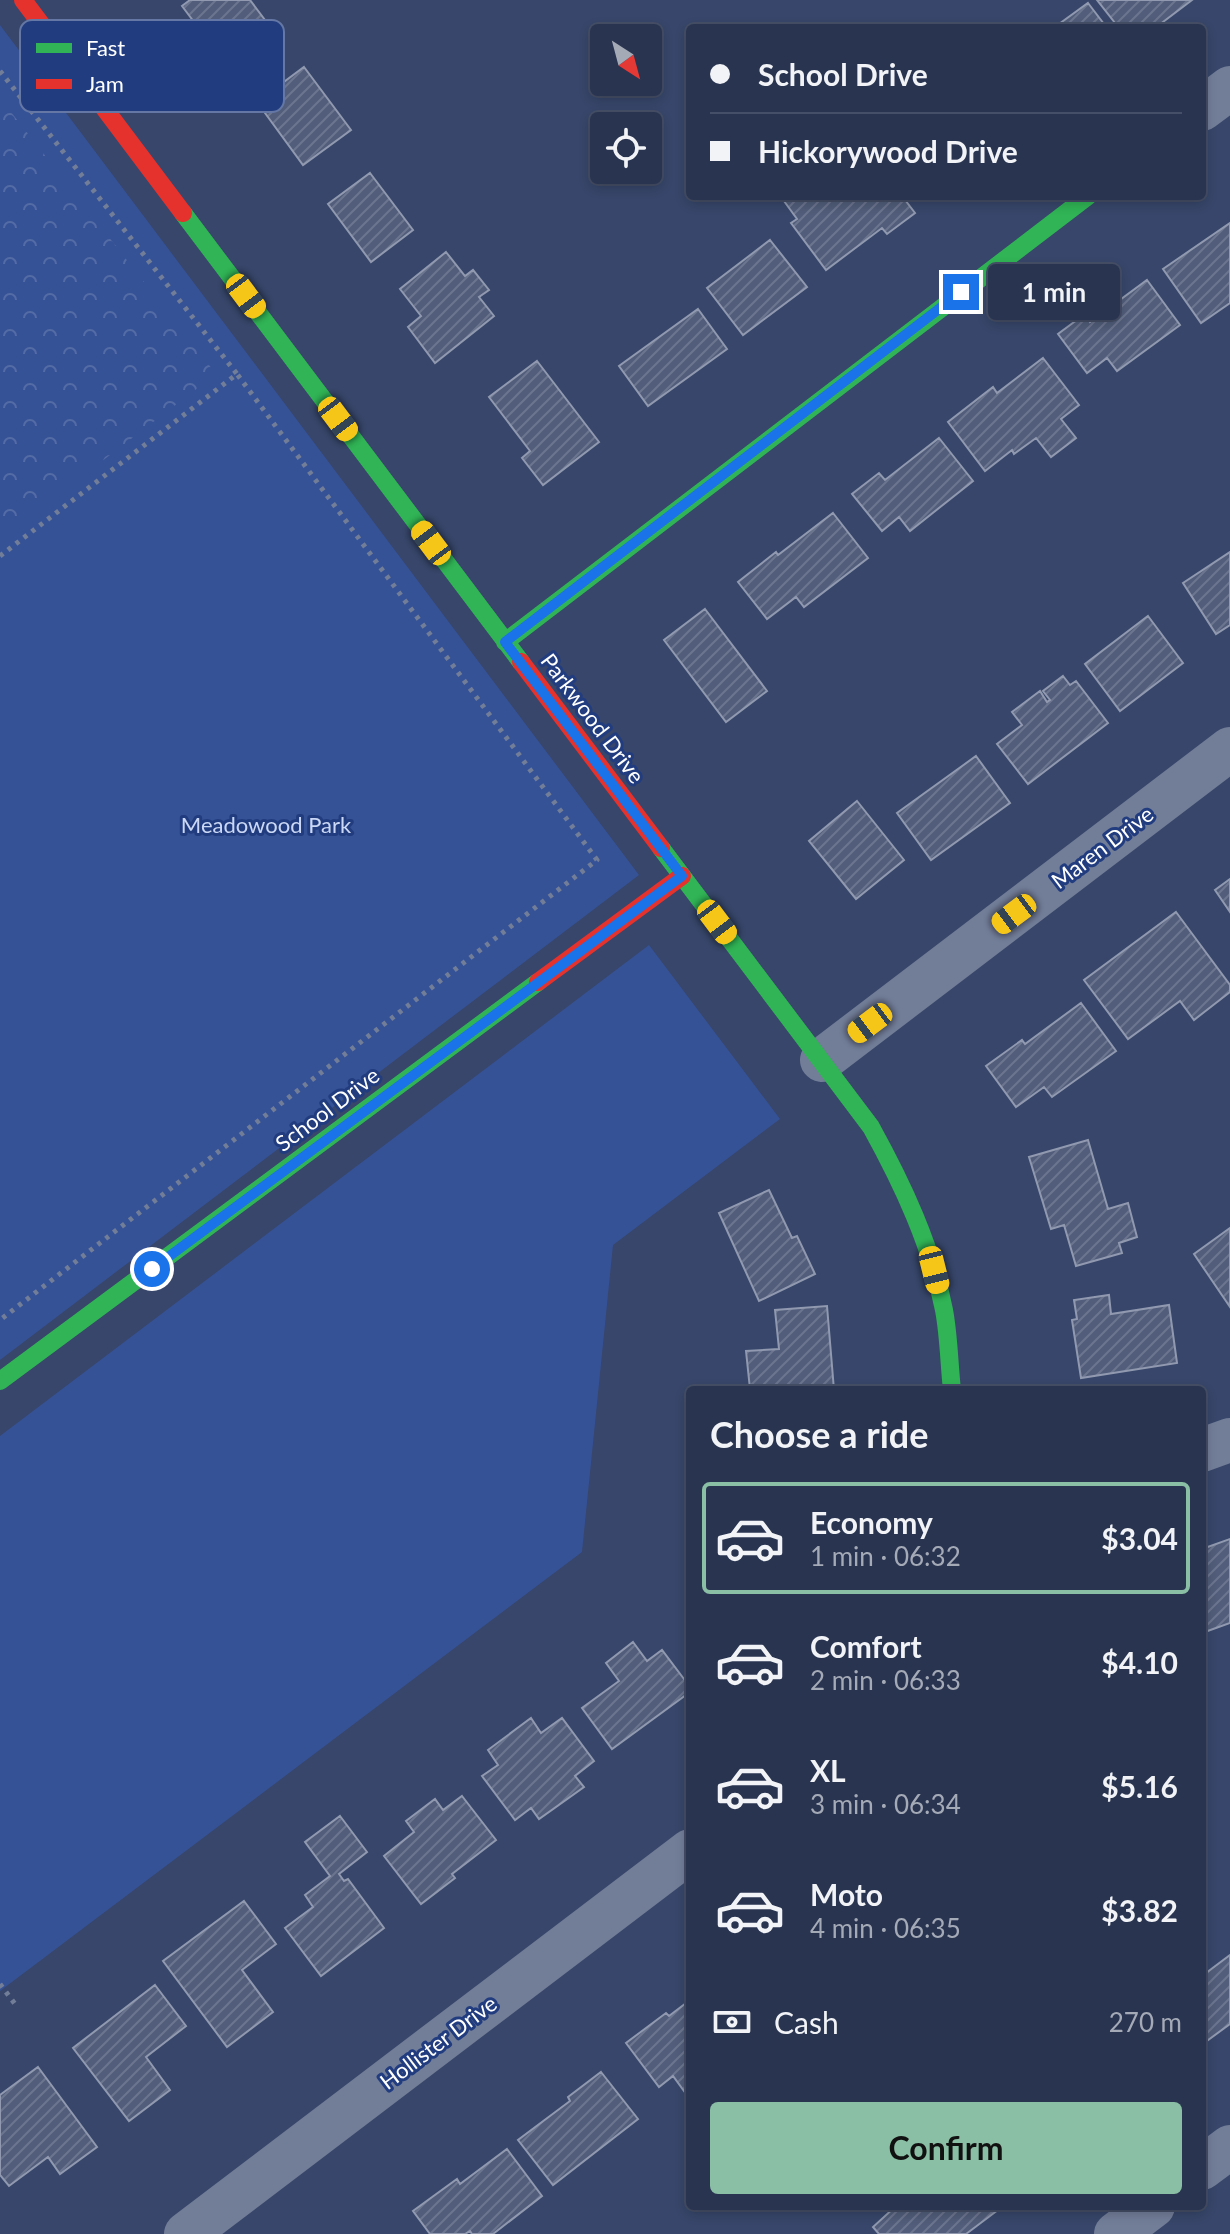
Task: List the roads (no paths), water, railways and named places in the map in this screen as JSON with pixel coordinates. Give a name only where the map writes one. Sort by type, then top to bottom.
[{"type":"street","name":"Parkwood Drive","points":[[23,0],[38,20]]},
{"type":"street","points":[[1206,106],[1230,88]]},
{"type":"street","name":"Parkwood Drive","points":[[107,112],[871,1127],[912,1205],[928,1249],[943,1306],[952,1386]]},
{"type":"street","points":[[505,642],[1083,200]]},
{"type":"street","name":"Maren Drive","points":[[822,1060],[1230,749]]},
{"type":"street","name":"School Drive","points":[[0,1381],[682,876]]},
{"type":"street","points":[[1206,1449],[1230,1440]]},
{"type":"street","name":"Hollister Drive","points":[[186,2234],[686,1854]]},
{"type":"street","points":[[1206,2165],[1230,2147]]},
{"type":"street","points":[[1116,2234],[1148,2210]]},
{"type":"park label","name":"Meadowood Park","points":[[266,824]]}]
